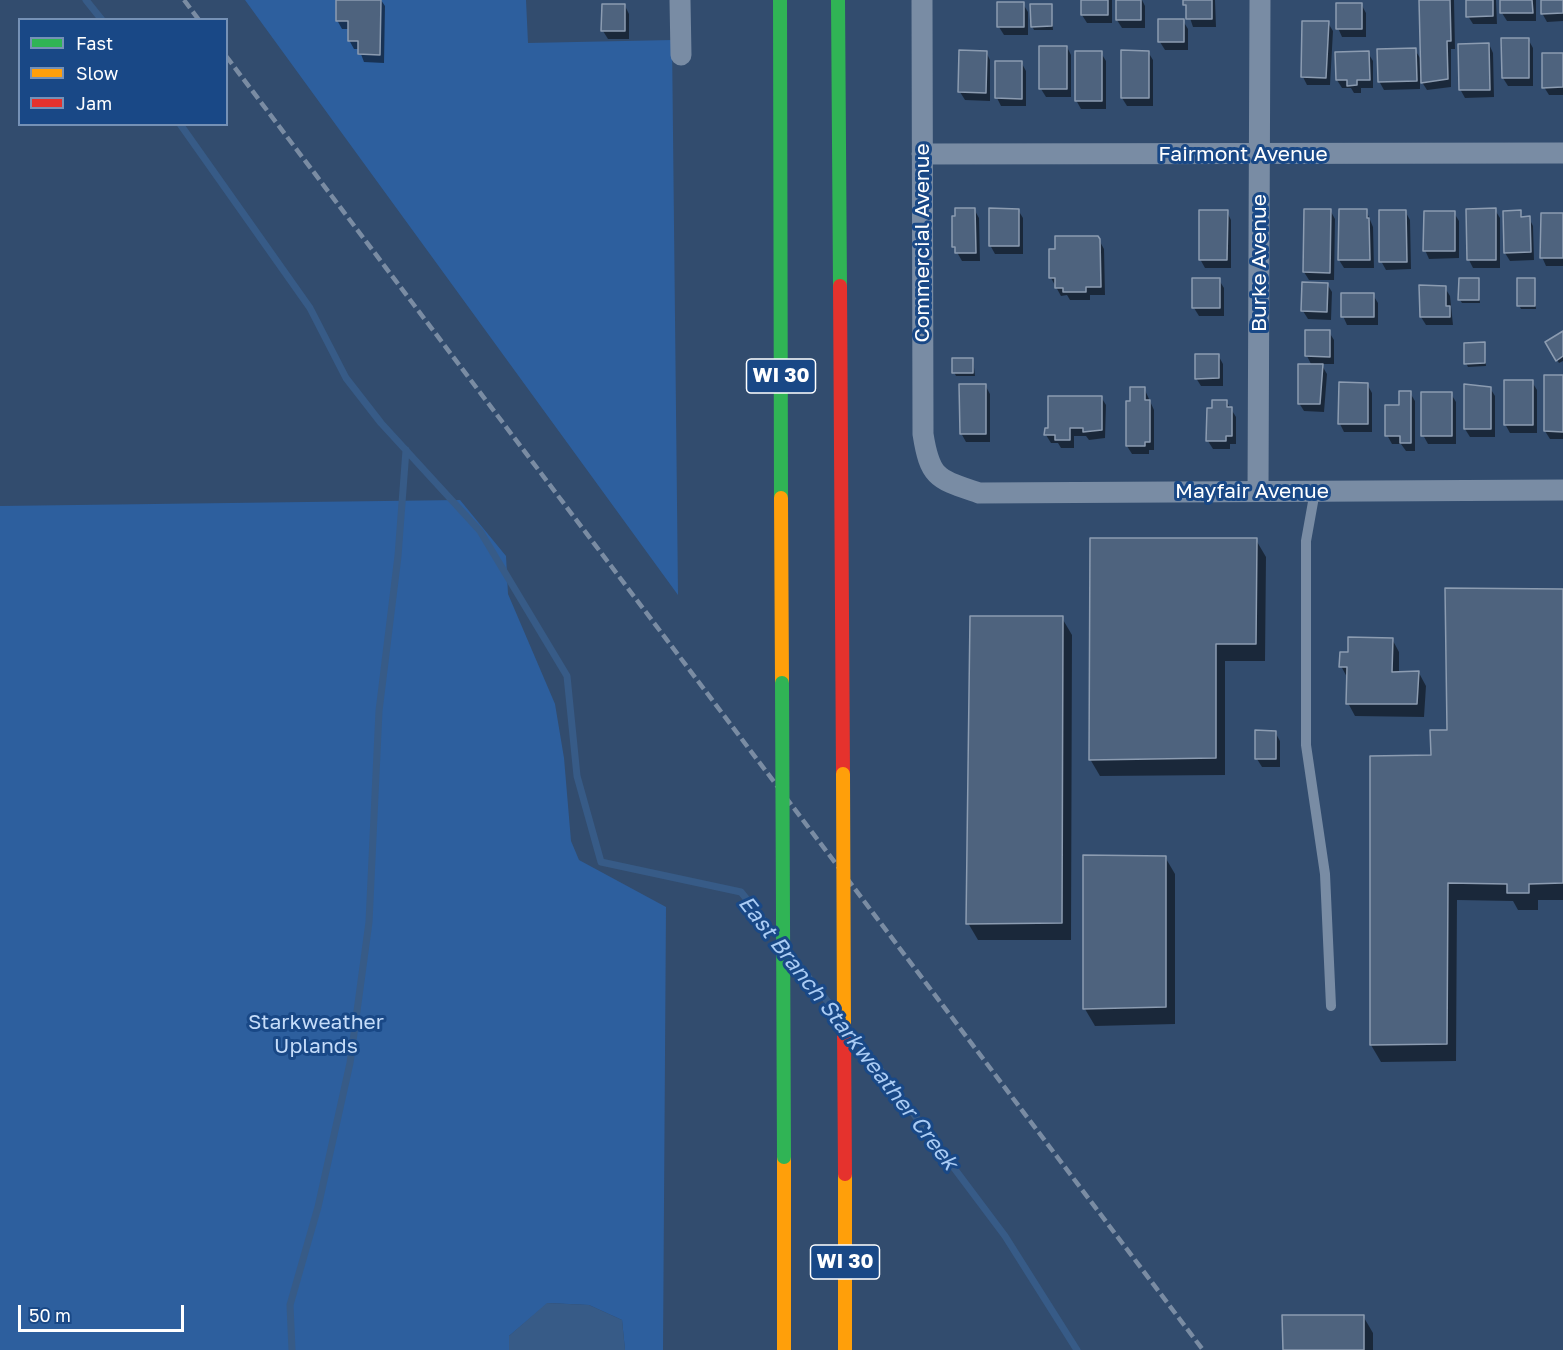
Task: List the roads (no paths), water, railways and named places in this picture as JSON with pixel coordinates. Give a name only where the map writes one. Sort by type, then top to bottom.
[{"type":"highway","points":[[773,0],[780,70]]},
{"type":"highway","name":"WI 30","points":[[780,0],[784,1350]]},
{"type":"highway","name":"WI 30","points":[[838,0],[845,1350]]},
{"type":"highway","points":[[840,214],[853,72]]},
{"type":"highway","points":[[779,1350],[784,1251]]},
{"type":"street","points":[[680,0],[681,56]]},
{"type":"street","name":"Commercial Avenue","points":[[922,0],[923,434],[927,457],[942,481]]},
{"type":"street","name":"Burke Avenue","points":[[1258,491],[1260,0]]},
{"type":"street","name":"Fairmont Avenue","points":[[922,154],[1563,153]]},
{"type":"street","name":"Mayfair Avenue","points":[[942,481],[979,493],[1563,490]]},
{"type":"lane","points":[[1315,491],[1306,541],[1306,746],[1325,874],[1331,1006]]},
{"type":"waterway","name":"East Branch Starkweather Creek","points":[[86,0],[100,18]]},
{"type":"waterway","name":"East Branch Starkweather Creek","points":[[181,126],[310,308],[346,378],[381,423],[480,531],[567,676],[577,776],[601,862],[741,892],[772,931]]},
{"type":"waterway","points":[[292,1350],[290,1305],[318,1207],[350,1063],[369,922],[379,711],[398,556],[406,450]]},
{"type":"waterway","name":"East Branch Starkweather Creek","points":[[794,959],[832,1007]]},
{"type":"waterway","name":"East Branch Starkweather Creek","points":[[855,1036],[1005,1236],[1077,1350]]},
{"type":"railway","points":[[184,0],[198,18]]},
{"type":"railway","points":[[228,59],[1203,1350]]},
{"type":"park label","name":"Starkweather Uplands","points":[[316,1034]]}]
